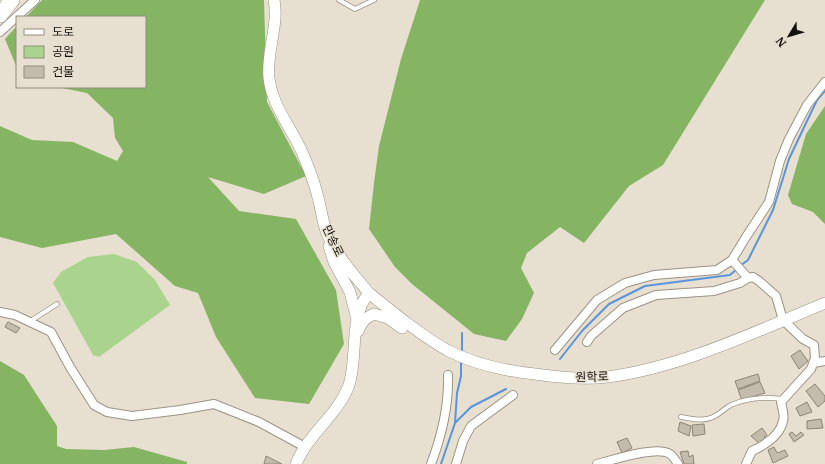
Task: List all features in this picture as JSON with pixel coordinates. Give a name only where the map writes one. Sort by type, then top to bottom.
[{"type":"highway","points":[[0,15],[12,0]]},
{"type":"street","points":[[18,16],[35,0]]},
{"type":"street","name":"만송로","points":[[276,1],[268,64],[271,91],[282,115],[299,144],[308,165],[326,232],[350,271],[369,293]]},
{"type":"street","points":[[0,32],[16,17]]},
{"type":"street","points":[[555,350],[597,300],[625,283],[654,275],[717,270],[734,262],[746,236],[769,202],[780,162],[789,139],[807,105],[825,82]]},
{"type":"street","points":[[326,232],[334,262],[350,292],[357,320]]},
{"type":"street","points":[[734,262],[746,275],[759,281],[776,296],[783,320],[814,345],[815,358],[811,369],[781,402],[784,420],[776,434],[765,445],[752,451],[746,464]]},
{"type":"street","points":[[587,342],[590,336],[623,308],[656,295],[714,291],[740,283],[746,275]]},
{"type":"street","points":[[296,464],[305,447],[335,410],[348,385],[352,372],[357,320],[362,304],[369,293]]},
{"type":"street","name":"원학로","points":[[369,293],[414,329],[447,350],[479,363],[511,371],[560,377],[606,378],[658,367],[708,350],[825,303]]},
{"type":"street","points":[[0,312],[15,315],[51,332],[70,367],[94,405],[107,412],[132,416],[214,404],[259,422],[305,447]]},
{"type":"street","points":[[356,335],[366,317],[374,314],[388,318],[411,334],[435,342]]},
{"type":"street","points":[[814,363],[825,361]]},
{"type":"street","points":[[431,464],[439,442],[449,395],[448,375]]},
{"type":"street","points":[[456,464],[462,441],[471,426],[513,395]]},
{"type":"street","points":[[597,464],[648,451],[670,454],[678,464]]},
{"type":"lane","points":[[339,0],[355,9],[374,0]]},
{"type":"lane","points":[[29,322],[58,304]]},
{"type":"lane","points":[[681,417],[700,420],[714,417],[731,405],[758,398],[768,397],[784,399]]},
{"type":"green space","points":[[42,0],[264,0],[267,102],[306,176],[264,194],[208,177],[239,211],[296,219],[336,290],[344,344],[309,404],[255,398],[216,337],[198,293],[175,286],[116,234],[42,248],[0,237],[0,126],[32,140],[73,142],[117,161],[123,151],[115,138],[113,118],[87,93],[62,88],[146,88],[146,16],[27,16]]},
{"type":"green space","points":[[420,0],[765,0],[663,165],[629,186],[584,243],[560,227],[527,253],[521,268],[534,293],[522,319],[506,341],[474,334],[412,284],[395,267],[369,229],[379,146],[401,59]]},
{"type":"green space","points":[[16,27],[16,66],[5,39]]},
{"type":"green space","points":[[825,106],[825,224],[813,212],[792,204],[788,195],[806,134]]},
{"type":"green space","points":[[114,254],[137,262],[155,280],[170,305],[99,357],[93,355],[53,283],[61,272],[88,257]]},
{"type":"green space","points":[[0,361],[24,375],[57,426],[57,446],[66,449],[104,450],[134,447],[187,462],[187,464],[0,464]]},
{"type":"building","points":[[8,322],[20,328],[16,333],[5,327]]},
{"type":"building","points":[[800,350],[808,361],[799,369],[791,356]]},
{"type":"building","points":[[758,374],[760,381],[738,389],[735,381]]},
{"type":"building","points":[[760,382],[765,393],[742,400],[738,390]]},
{"type":"building","points":[[815,384],[825,396],[825,401],[818,407],[806,391]]},
{"type":"building","points":[[807,402],[812,412],[800,416],[796,408]]},
{"type":"building","points":[[821,419],[823,428],[807,429],[807,421]]},
{"type":"building","points":[[680,422],[691,426],[689,436],[678,431]]},
{"type":"building","points":[[704,424],[705,434],[693,436],[692,425]]},
{"type":"building","points":[[762,428],[767,435],[764,437],[766,439],[759,443],[751,436]]},
{"type":"building","points":[[792,432],[796,436],[801,432],[804,435],[794,442],[789,434]]},
{"type":"building","points":[[627,438],[632,448],[622,453],[617,442]]},
{"type":"building","points":[[774,447],[777,453],[785,450],[788,456],[773,463],[768,450]]},
{"type":"building","points":[[688,451],[689,457],[693,455],[694,464],[684,464],[680,452]]},
{"type":"building","points":[[266,456],[282,464],[264,464]]},
{"type":"waterway","points":[[740,266],[748,260],[773,210],[789,159],[817,100],[825,91]]},
{"type":"waterway","points":[[560,359],[582,331],[609,304],[645,286],[730,275],[737,269]]},
{"type":"waterway","points":[[462,333],[462,352]]},
{"type":"waterway","points":[[455,423],[457,393],[461,376],[461,360]]},
{"type":"waterway","points":[[441,464],[455,423],[471,407],[506,389]]}]
